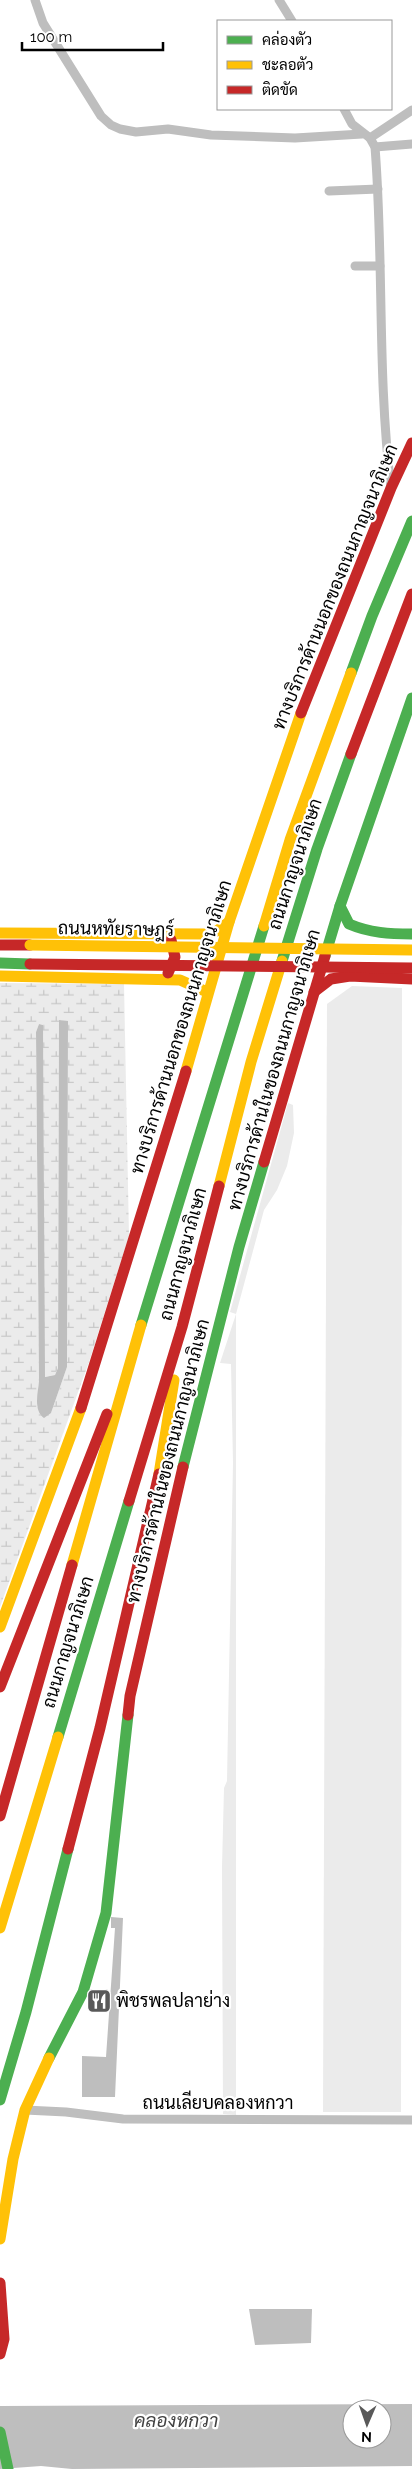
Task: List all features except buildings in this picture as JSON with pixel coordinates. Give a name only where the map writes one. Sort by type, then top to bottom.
[{"type":"main road","name":"ทางบริการด้านนอกของถนนกาญจนาภิเษก","points":[[0,1627],[76,1424],[165,1142],[207,992],[229,922],[311,683],[374,534],[391,488],[412,444]]},
{"type":"main road","name":"ถนนกาญจนาภิเษก","points":[[0,1816],[134,1348],[290,840],[358,652],[412,521]]},
{"type":"main road","name":"ถนนกาญจนาภิเษก","points":[[0,1928],[182,1327],[251,1062],[317,849],[367,708],[412,594]]},
{"type":"main road","name":"ทางบริการด้านในของถนนกาญจนาภิเษก","points":[[0,2239],[13,2159],[25,2110],[60,2034],[83,1992],[106,1913],[130,1696],[165,1539],[240,1247],[340,906],[412,698]]},
{"type":"main road","points":[[340,906],[349,924],[360,929],[377,934],[412,934]]},
{"type":"main road","points":[[0,933],[207,934],[217,931],[229,922]]},
{"type":"main road","points":[[163,979],[175,962],[176,953],[172,942],[164,933]]},
{"type":"main road","name":"ถนนหทัยราษฎร์","points":[[0,945],[412,950]]},
{"type":"main road","name":"ถนนหทัยราษฎร์","points":[[0,964],[412,968]]},
{"type":"main road","points":[[0,976],[180,980],[207,992]]},
{"type":"main road","points":[[314,992],[331,979],[350,976],[412,978]]},
{"type":"main road","points":[[1,2101],[100,1728],[163,1454],[182,1327]]},
{"type":"main road","points":[[0,1687],[90,1454],[134,1348]]},
{"type":"main road","points":[[0,2284],[4,2339],[0,2354]]},
{"type":"main road","points":[[0,2432],[8,2469]]},
{"type":"street","points":[[35,0],[43,23],[101,116],[111,125],[120,129],[136,132],[168,129],[211,135],[295,138],[366,136],[412,110]]},
{"type":"street","points":[[279,0],[291,20]]},
{"type":"street","points":[[345,110],[352,124],[375,147],[378,188],[384,421],[391,488]]},
{"type":"street","points":[[375,147],[412,144]]},
{"type":"street","points":[[329,191],[378,188]]},
{"type":"street","points":[[355,266],[380,266]]},
{"type":"street","name":"ถนนเลียบคลองหกวา","points":[[25,2110],[66,2112],[123,2120],[412,2120]]},
{"type":"green space","points":[[0,983],[124,984],[129,1236],[89,1362],[0,1607]],"holes":[[[59,1020],[68,1022],[67,1367],[51,1413],[37,1407],[39,1381],[36,1032],[39,1024],[43,1025],[44,1377],[55,1375],[58,1368]]]},
{"type":"green space","points":[[352,986],[402,988],[401,2112],[323,2112],[327,1004]]},
{"type":"green space","points":[[288,1103],[293,1105],[294,1133],[287,1166],[277,1190],[264,1210],[236,1314],[230,1312]]},
{"type":"green space","points":[[236,1314],[236,2115],[223,2114],[222,1867],[224,1788],[227,1781],[233,1463],[231,1364],[220,1363]]},
{"type":"water","points":[[59,1020],[68,1021],[67,1367],[51,1413],[44,1418],[38,1411],[37,1406],[39,1381],[36,1032],[39,1024],[43,1025],[45,1377],[55,1375],[58,1368]]},
{"type":"water","points":[[111,1917],[123,1918],[115,2097],[82,2097],[82,2056],[106,2057],[115,1928],[111,1928]]},
{"type":"water","points":[[249,2309],[312,2309],[311,2343],[255,2345]]},
{"type":"water","name":"คลองหกวา","points":[[342,2404],[342,2449],[392,2449],[392,2404],[412,2404],[412,2466],[72,2469],[41,2466],[0,2469],[0,2406]]},
{"type":"traffic: fast","points":[[351,673],[372,616],[412,521]]},
{"type":"traffic: fast","points":[[325,956],[340,906],[412,698]]},
{"type":"traffic: fast","points":[[282,961],[317,849],[351,754]]},
{"type":"traffic: fast","points":[[340,906],[349,924],[380,932],[412,934]]},
{"type":"traffic: fast","points":[[141,1325],[264,926]]},
{"type":"traffic: fast","points":[[0,963],[30,964]]},
{"type":"traffic: fast","points":[[183,1467],[239,1247],[264,1162]]},
{"type":"traffic: fast","points":[[58,1737],[129,1501]]},
{"type":"traffic: fast","points":[[49,2058],[83,1992],[106,1913],[128,1715]]},
{"type":"traffic: fast","points":[[0,2100],[26,2012],[68,1849]]},
{"type":"traffic: fast","points":[[0,2432],[8,2469]]},
{"type":"traffic: slow","points":[[264,926],[290,840],[351,673]]},
{"type":"traffic: slow","points":[[186,1071],[229,922],[301,713]]},
{"type":"traffic: slow","points":[[0,933],[207,934],[217,931],[229,922]]},
{"type":"traffic: slow","points":[[30,945],[412,950]]},
{"type":"traffic: slow","points":[[219,1186],[251,1062],[282,961]]},
{"type":"traffic: slow","points":[[0,976],[180,980],[207,992]]},
{"type":"traffic: slow","points":[[72,1565],[141,1325]]},
{"type":"traffic: slow","points":[[159,1474],[174,1380]]},
{"type":"traffic: slow","points":[[0,1627],[81,1408]]},
{"type":"traffic: slow","points":[[0,1928],[58,1737]]},
{"type":"traffic: slow","points":[[0,2239],[13,2159],[25,2110],[49,2058]]},
{"type":"traffic: jam","points":[[301,713],[391,488],[412,443]]},
{"type":"traffic: jam","points":[[351,754],[412,594]]},
{"type":"traffic: jam","points":[[168,973],[175,957],[171,940]]},
{"type":"traffic: jam","points":[[0,945],[30,945]]},
{"type":"traffic: jam","points":[[264,1162],[325,956]]},
{"type":"traffic: jam","points":[[30,964],[412,968]]},
{"type":"traffic: jam","points":[[314,992],[331,979],[350,976],[412,979]]},
{"type":"traffic: jam","points":[[81,1408],[186,1071]]},
{"type":"traffic: jam","points":[[129,1501],[182,1327],[219,1186]]},
{"type":"traffic: jam","points":[[0,1687],[107,1414]]},
{"type":"traffic: jam","points":[[128,1715],[130,1696],[183,1467]]},
{"type":"traffic: jam","points":[[68,1849],[100,1728],[159,1474]]},
{"type":"traffic: jam","points":[[0,1816],[72,1565]]},
{"type":"traffic: jam","points":[[0,2283],[4,2339],[0,2354]]},
{"type":"place","name":"พิชรพลปลาย่าง","points":[[99,2001]]}]
